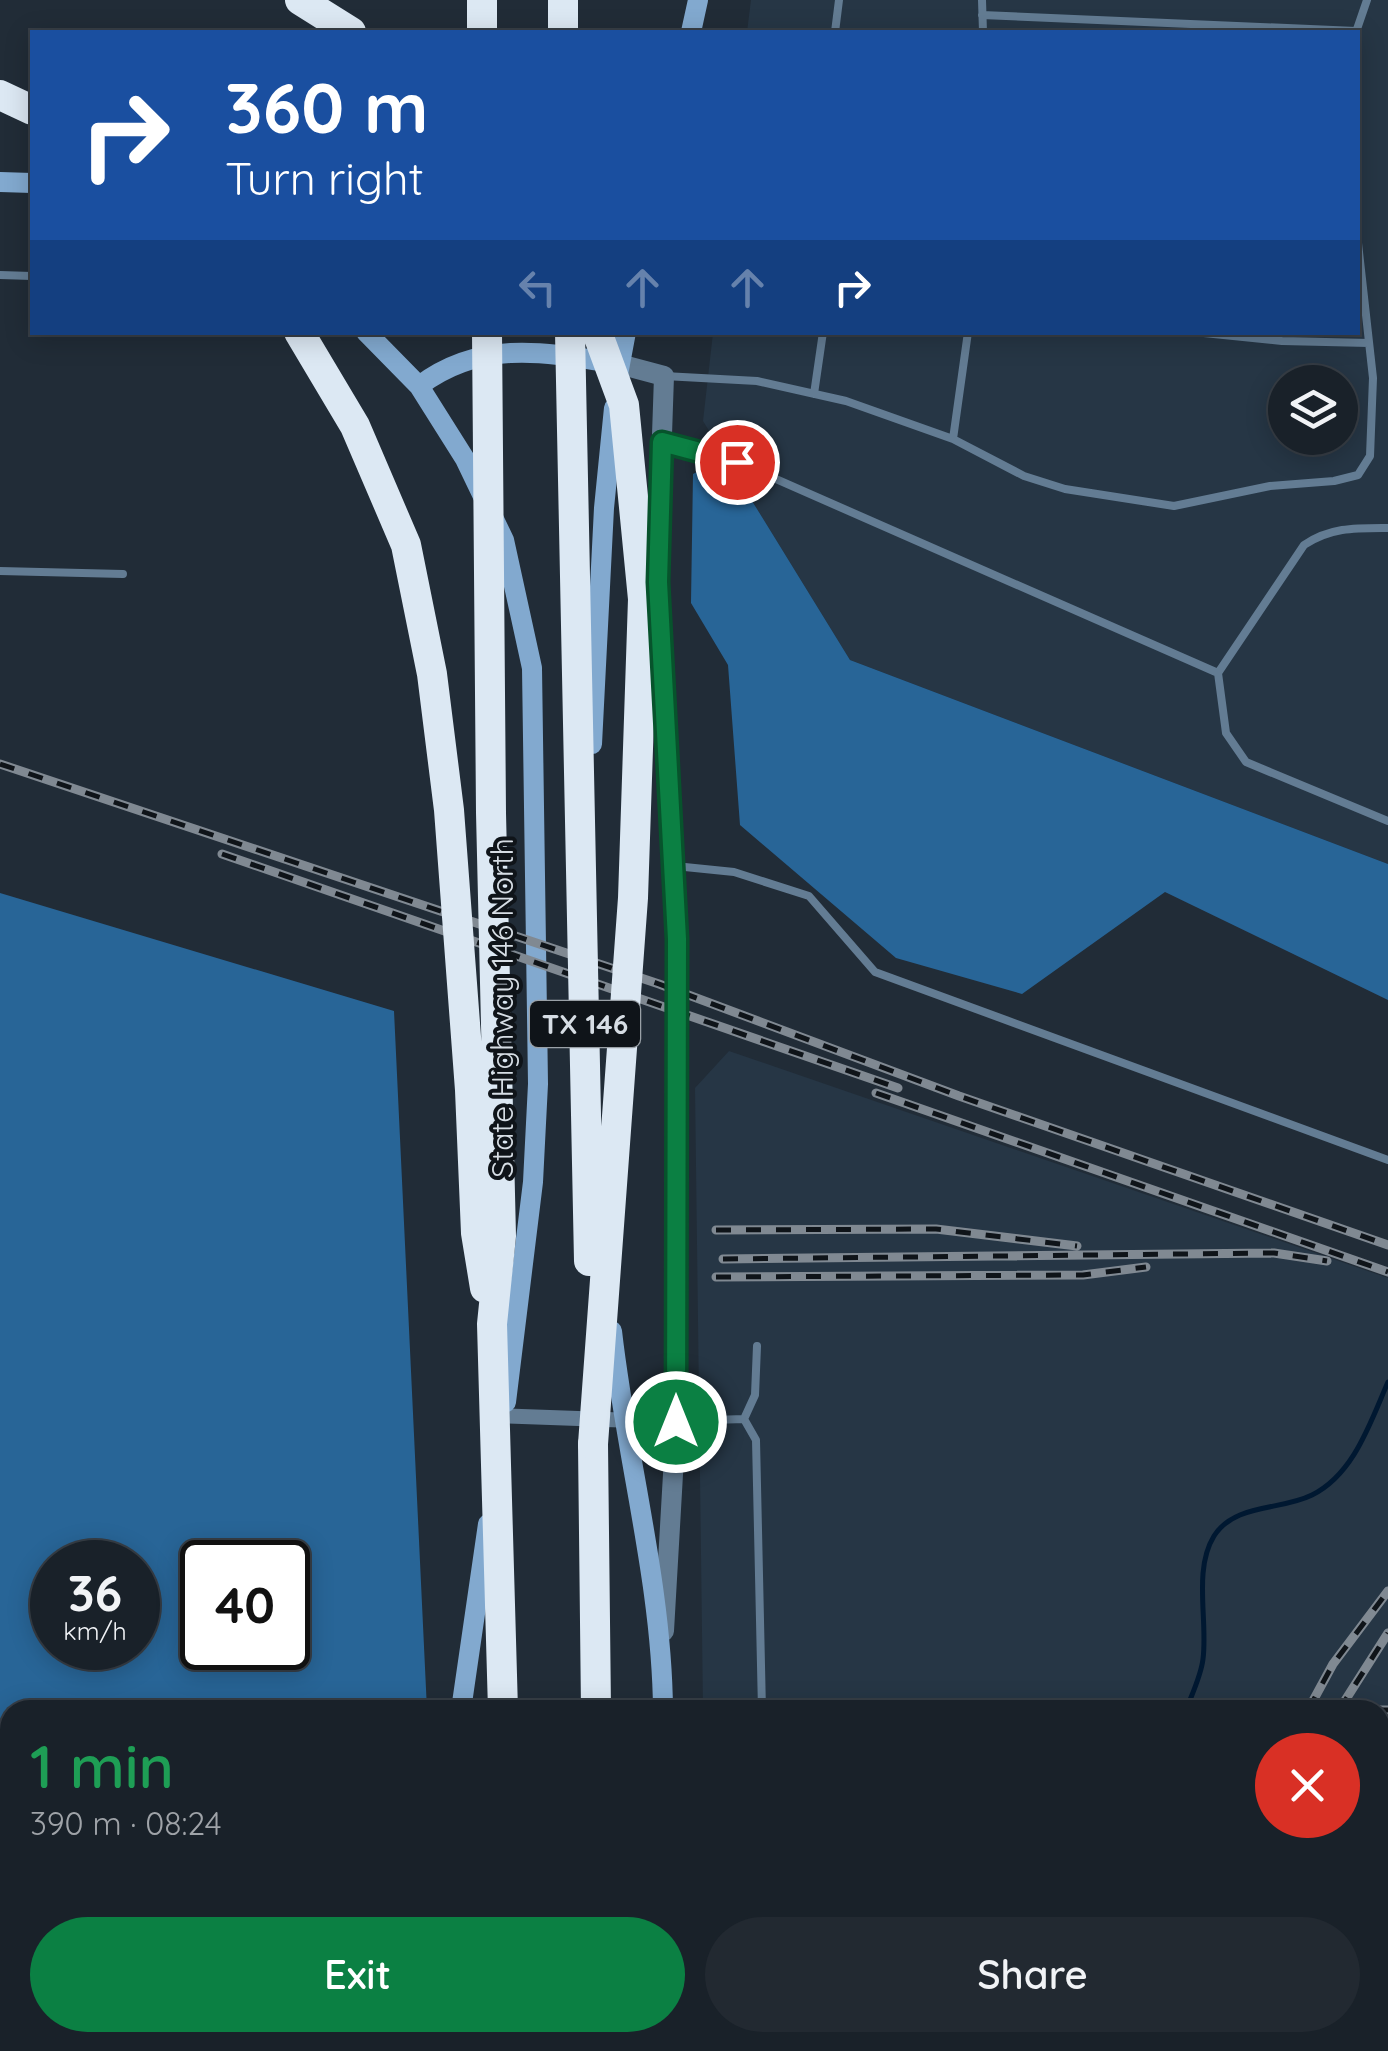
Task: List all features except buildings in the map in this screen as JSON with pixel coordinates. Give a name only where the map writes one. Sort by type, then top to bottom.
[{"type":"highway","points":[[300,0],[349,30]]},
{"type":"highway","points":[[482,0],[482,30]]},
{"type":"highway","points":[[563,0],[564,30]]},
{"type":"highway","points":[[0,95],[30,109]]},
{"type":"highway","points":[[301,335],[355,426],[406,545],[428,656],[450,810],[476,1233],[492,1324]]},
{"type":"highway","name":"TX 146","points":[[487,335],[491,812],[501,1236],[492,1324],[503,1700]]},
{"type":"highway","name":"TX 146","points":[[570,335],[596,1700]]},
{"type":"highway","points":[[593,1444],[634,898],[643,600],[624,404],[598,335]]},
{"type":"main road","points":[[691,30],[698,0]]},
{"type":"main road","points":[[0,182],[30,184]]},
{"type":"main road","name":"State Highway 146 North","points":[[369,335],[419,386],[466,459],[504,540],[532,668],[538,1084],[533,1182],[505,1416],[462,1700]]},
{"type":"main road","points":[[625,335],[618,364],[595,659],[586,1107],[622,1418],[662,1648],[663,1700]]},
{"type":"main road","points":[[419,386],[448,364],[484,356],[546,352],[618,364]]},
{"type":"street","points":[[618,364],[664,376],[658,582],[677,939],[676,1422],[662,1648]]},
{"type":"street","points":[[505,1416],[676,1422]]},
{"type":"lane","points":[[835,30],[840,0]]},
{"type":"lane","points":[[982,0],[983,30]]},
{"type":"lane","points":[[1357,30],[1367,0]]},
{"type":"lane","points":[[982,15],[1312,30]]},
{"type":"lane","points":[[664,376],[757,381],[814,394],[953,439],[1024,476],[1174,506],[1270,486],[1334,482],[1358,475],[1370,456],[1373,378],[1360,262]]},
{"type":"lane","points":[[0,276],[30,276]]},
{"type":"lane","points":[[814,394],[824,335]]},
{"type":"lane","points":[[953,439],[968,335]]},
{"type":"lane","points":[[1223,335],[1369,343]]},
{"type":"lane","points":[[662,442],[737,462],[1218,673]]},
{"type":"lane","points":[[1388,528],[1345,528],[1321,534],[1304,545],[1218,673],[1226,734],[1246,762],[1388,822]]},
{"type":"lane","points":[[0,572],[123,574]]},
{"type":"lane","points":[[671,866],[734,872],[809,896],[874,972],[1386,1159]]},
{"type":"lane","points":[[744,1418],[755,1395],[757,1346]]},
{"type":"lane","points":[[676,1422],[744,1418]]},
{"type":"lane","points":[[744,1418],[756,1440],[762,1700]]},
{"type":"shaded area","points":[[751,0],[1388,0],[1388,864],[850,660],[703,421],[713,335],[1360,335],[1360,30],[747,30]]},
{"type":"shaded area","points":[[725,457],[850,660],[1388,864],[1388,1000],[1165,892],[1022,994],[896,958],[740,825],[728,665],[691,603],[693,474]]},
{"type":"shaded area","points":[[0,893],[394,1011],[427,1700],[0,1700]]},
{"type":"shaded area","points":[[729,1051],[1388,1278],[1388,1700],[703,1700],[695,1088]]},
{"type":"waterway","points":[[1190,1700],[1203,1659],[1204,1564],[1214,1536],[1234,1518],[1299,1500],[1327,1486],[1359,1446],[1388,1382]]},
{"type":"railway","points":[[0,764],[659,984],[959,1096],[1388,1245]]},
{"type":"railway","points":[[222,854],[898,1088]]},
{"type":"railway","points":[[876,1093],[1388,1272]]},
{"type":"railway","points":[[716,1230],[936,1229],[1077,1246]]},
{"type":"railway","points":[[723,1259],[1274,1253],[1327,1261]]},
{"type":"railway","points":[[716,1277],[1083,1275],[1146,1267]]},
{"type":"railway","points":[[1313,1700],[1333,1664],[1388,1591]]},
{"type":"railway","points":[[1345,1700],[1388,1633]]},
{"type":"route","points":[[676,1422],[677,939],[658,582],[662,442],[737,462]]}]
